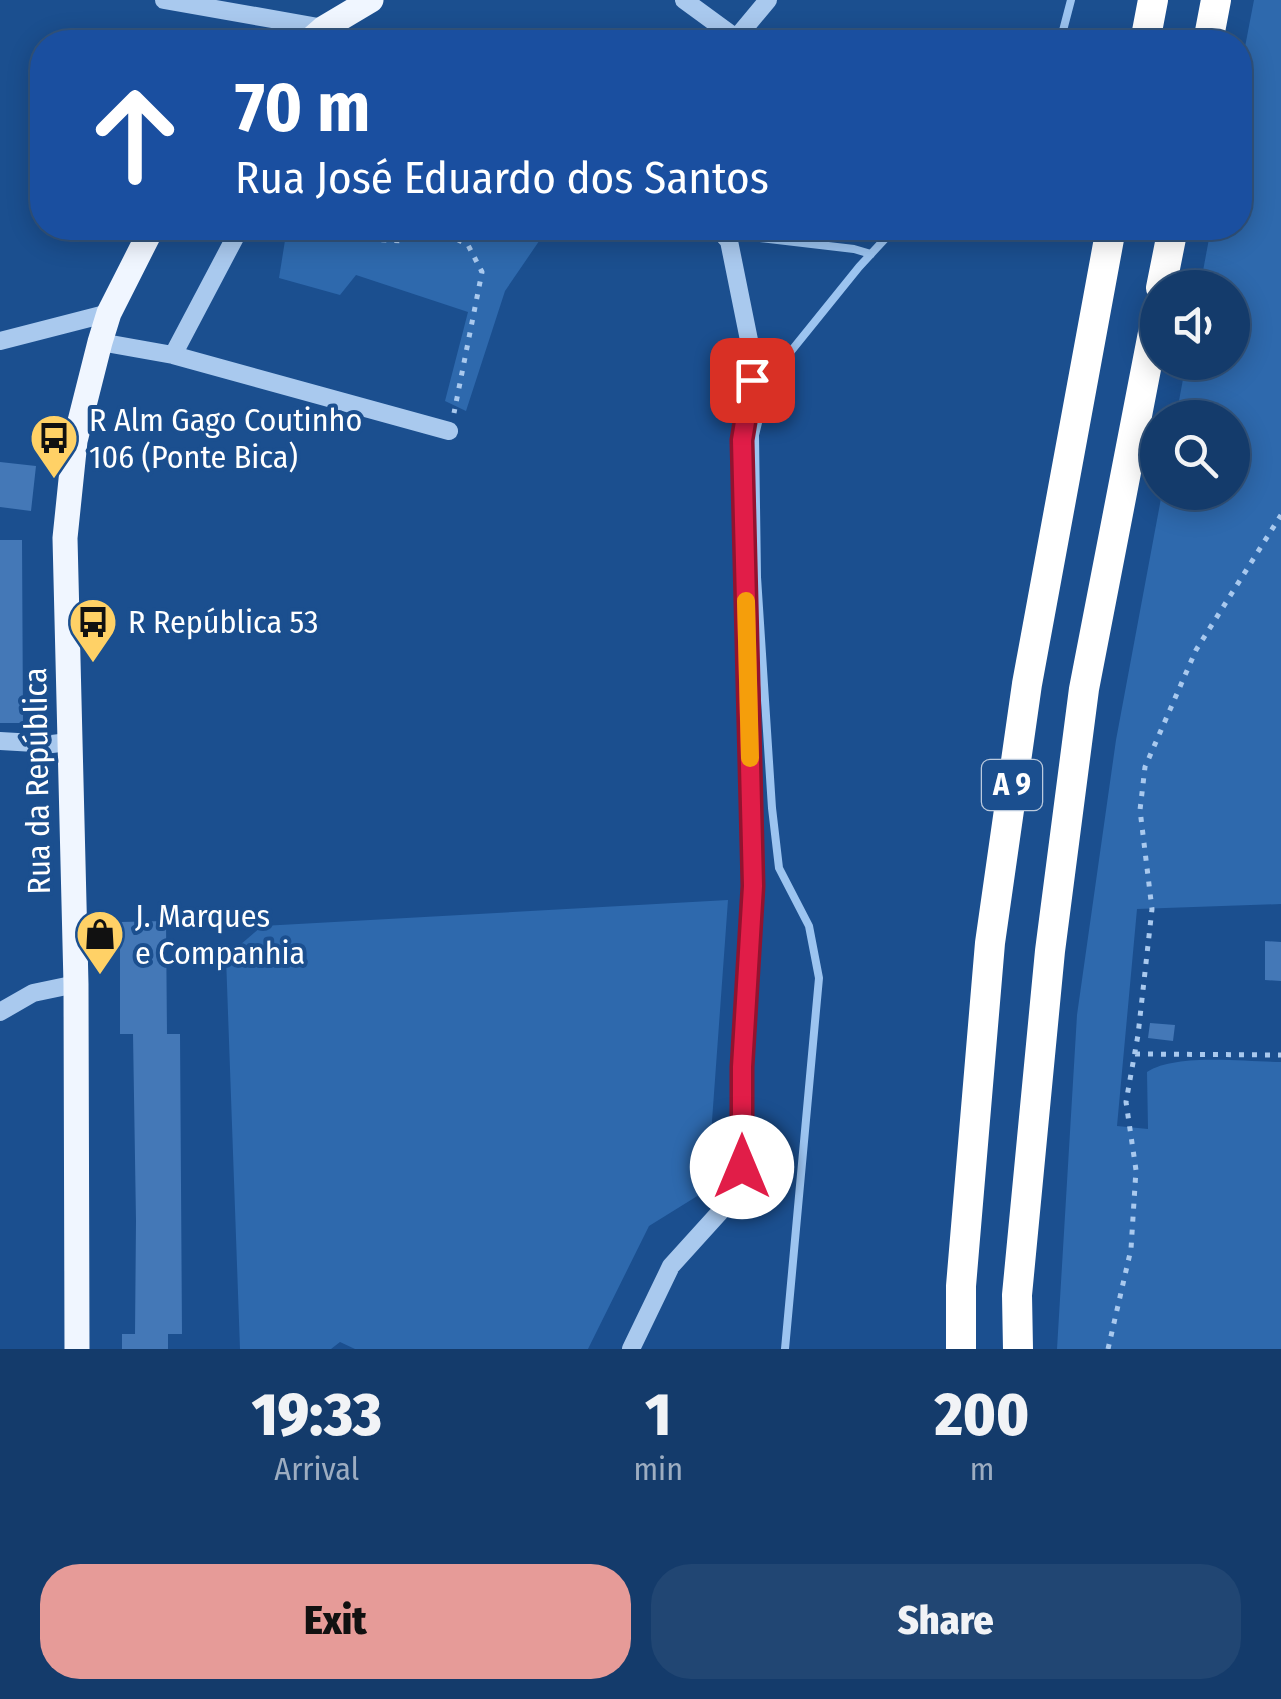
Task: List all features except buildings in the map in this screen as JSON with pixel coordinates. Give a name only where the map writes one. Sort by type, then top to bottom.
[{"type":"highway","points":[[1148,30],[1154,0]]},
{"type":"highway","points":[[1210,30],[1216,0]]},
{"type":"highway","name":"A 9","points":[[961,1349],[961,1286],[990,944],[1027,684],[1109,240]]},
{"type":"highway","points":[[1165,270],[1171,240]]},
{"type":"highway","name":"A 9","points":[[1018,1349],[1017,1295],[1050,952],[1084,689],[1144,380]]},
{"type":"main road","points":[[324,30],[372,0]]},
{"type":"main road","name":"Rua da República","points":[[77,1349],[76,984],[65,538],[75,441],[100,342],[109,313],[146,240]]},
{"type":"street","points":[[164,0],[294,30]]},
{"type":"street","points":[[684,0],[722,30]]},
{"type":"street","points":[[743,30],[768,0]]},
{"type":"street","points":[[173,355],[234,240]]},
{"type":"street","points":[[631,1349],[671,1266],[729,1202],[742,1167],[742,1067],[753,886],[742,440],[752,380],[750,345],[728,240]]},
{"type":"street","points":[[0,340],[109,313]]},
{"type":"street","points":[[100,342],[173,355],[450,431]]},
{"type":"street","points":[[0,742],[68,742]]},
{"type":"street","points":[[0,1012],[32,993],[76,984]]},
{"type":"path","points":[[450,431],[482,272],[468,245],[458,240]]},
{"type":"path","points":[[1108,1349],[1131,1249],[1136,1170],[1126,1102],[1152,909],[1140,810],[1145,766],[1196,650],[1281,515]]},
{"type":"path","points":[[1134,1054],[1281,1056]]},
{"type":"shaded area","points":[[1254,0],[1281,0],[1281,904],[1137,909],[1117,1126],[1148,1129],[1147,1072],[1160,1066],[1193,1060],[1281,1062],[1281,1349],[1057,1349],[1077,1015],[1116,740],[1159,510],[1250,510],[1250,400],[1179,400],[1183,380],[1250,380],[1250,270],[1203,270],[1209,240],[1252,240],[1252,30],[1248,30]]},
{"type":"shaded area","points":[[285,240],[540,240],[505,291],[466,411],[445,401],[468,312],[356,275],[340,295],[279,278]]},
{"type":"shaded area","points":[[728,900],[707,1190],[649,1226],[588,1349],[355,1349],[340,1342],[331,1349],[240,1349],[226,957],[262,926]]},
{"type":"waterway","points":[[1063,30],[1071,0]]},
{"type":"waterway","points":[[776,240],[871,254]]},
{"type":"waterway","points":[[785,1349],[819,978],[809,926],[779,868],[757,577],[755,435],[775,371],[884,240]]},
{"type":"slow traffic","points":[[746,601],[750,758]]},
{"type":"place","name":"R Alm Gago Coutinho 106 (Ponte Bica)","points":[[54,480]]},
{"type":"place","name":"R República 53","points":[[93,664]]},
{"type":"place","name":"J. Marques e Companhia","points":[[100,976]]},
{"type":"route","points":[[742,1167],[742,1067],[753,886],[742,440],[752,380]]}]
